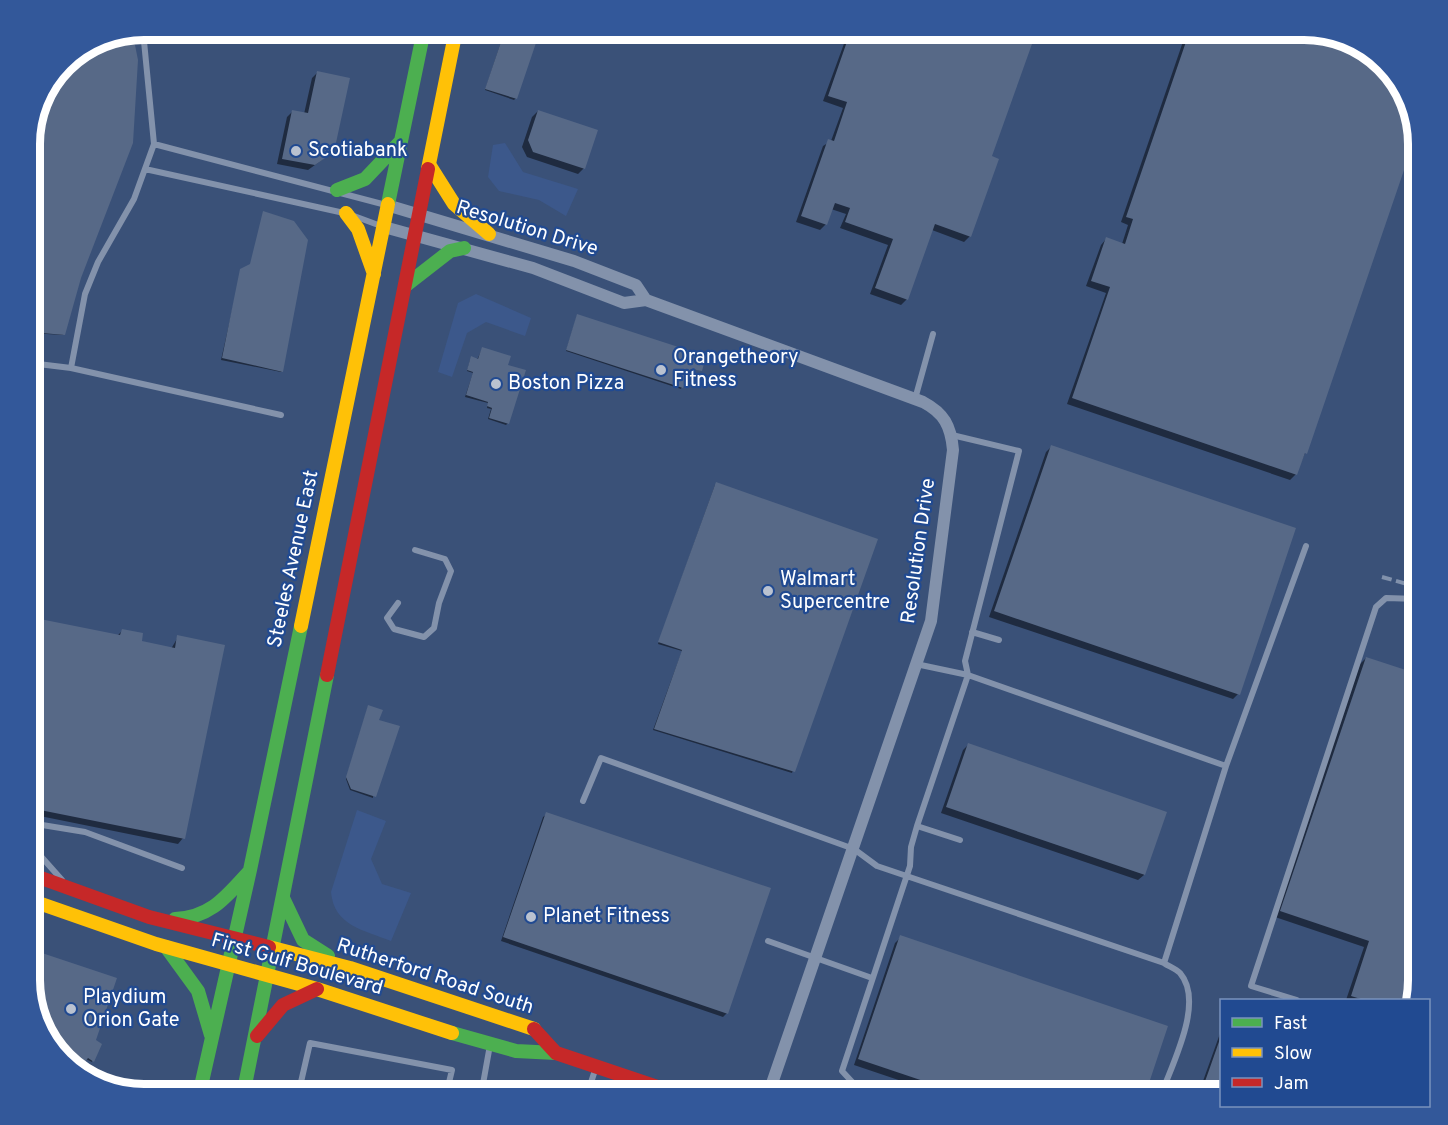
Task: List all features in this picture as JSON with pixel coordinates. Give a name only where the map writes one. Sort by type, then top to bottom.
[{"type":"main road","name":"Steeles Avenue East","points":[[201,1084],[250,870],[390,206],[422,40]]},
{"type":"main road","points":[[245,1084],[315,724],[454,40]]},
{"type":"main road","points":[[337,190],[348,189],[372,175],[402,140]]},
{"type":"main road","points":[[430,166],[447,198],[457,211],[489,234]]},
{"type":"main road","points":[[346,213],[358,229],[374,276]]},
{"type":"main road","points":[[405,286],[450,251],[464,248]]},
{"type":"main road","points":[[149,917],[192,920],[199,918],[219,906],[250,870]]},
{"type":"main road","name":"First Gulf Boulevard","points":[[41,878],[149,917],[234,940]]},
{"type":"main road","points":[[283,898],[303,940],[350,968]]},
{"type":"main road","name":"First Gulf Boulevard","points":[[41,904],[166,947],[229,966],[317,988],[490,1045],[516,1051],[556,1053]]},
{"type":"main road","name":"Rutherford Road South","points":[[234,940],[350,968],[534,1029],[556,1053],[649,1084]]},
{"type":"main road","points":[[166,947],[198,991],[211,1036]]},
{"type":"main road","points":[[254,1039],[283,1005],[317,988]]},
{"type":"street","name":"Resolution Drive","points":[[390,206],[574,261],[636,285],[646,300]]},
{"type":"street","name":"Resolution Drive","points":[[384,227],[533,268],[624,303],[646,300],[915,399],[936,409],[946,421],[952,435],[953,450],[931,621],[772,1084]]},
{"type":"lane","points":[[70,368],[85,294],[98,262],[134,199],[154,144],[144,40]]},
{"type":"lane","points":[[154,144],[337,190],[390,206]]},
{"type":"lane","points":[[145,169],[281,197],[346,213],[384,227]]},
{"type":"lane","points":[[915,399],[933,334]]},
{"type":"lane","points":[[41,364],[70,368],[281,415]]},
{"type":"lane","points":[[854,1084],[842,1071],[908,874],[917,826],[968,675],[965,661],[1019,451],[952,435]]},
{"type":"lane","points":[[1164,963],[1226,766],[1306,546]]},
{"type":"lane","points":[[398,603],[387,618],[394,629],[424,637],[434,628],[439,603],[451,571],[445,559],[415,550]]},
{"type":"lane","points":[[1294,999],[1251,986],[1373,614],[1386,598],[1408,599]]},
{"type":"lane","points":[[972,632],[999,640]]},
{"type":"lane","points":[[916,664],[968,675],[1226,766]]},
{"type":"lane","points":[[583,801],[601,758],[854,849],[877,866],[908,874],[1164,963],[1180,973],[1190,996],[1188,1019],[1165,1084]]},
{"type":"lane","points":[[41,825],[85,832],[182,868]]},
{"type":"lane","points":[[917,826],[960,840]]},
{"type":"lane","points":[[41,856],[71,889]]},
{"type":"lane","points":[[768,941],[872,978]]},
{"type":"lane","points":[[301,1084],[310,1043],[452,1070],[449,1084]]},
{"type":"lane","points":[[483,1084],[490,1045]]},
{"type":"lane","points":[[590,1084],[596,1066]]},
{"type":"water","points":[[505,143],[523,172],[578,189],[566,216],[539,200],[499,191],[488,177],[493,145]]},
{"type":"water","points":[[476,294],[531,318],[525,336],[486,322],[467,333],[452,377],[438,372],[458,303]]},
{"type":"water","points":[[357,810],[386,821],[371,859],[382,884],[411,893],[391,941],[361,930],[344,920],[333,903],[331,892]]},
{"type":"building","points":[[502,40],[537,40],[517,99],[485,89]]},
{"type":"building","points":[[848,40],[1033,40],[992,156],[999,159],[971,237],[935,224],[908,300],[875,288],[893,239],[845,222],[850,208],[835,203],[827,225],[801,216],[828,139],[834,141],[847,102],[828,96]]},
{"type":"building","points":[[1187,40],[1317,41],[1355,54],[1367,62],[1386,81],[1397,99],[1404,118],[1408,158],[1307,454],[1305,453],[1297,475],[1072,398],[1110,287],[1091,281],[1106,237],[1125,244],[1133,219],[1126,217]]},
{"type":"building","points":[[134,41],[138,60],[133,143],[81,278],[65,335],[41,333],[41,138],[44,118],[51,99],[62,81],[76,66],[93,54],[111,46]]},
{"type":"building","points":[[317,71],[350,78],[334,152],[315,165],[282,159],[292,110],[308,113]]},
{"type":"building","points":[[538,110],[598,130],[585,169],[533,152],[528,140]]},
{"type":"building","points":[[263,211],[294,221],[308,240],[283,372],[222,358],[240,269],[250,264]]},
{"type":"building","points":[[577,314],[706,356],[702,371],[691,369],[683,388],[566,350]]},
{"type":"building","name":"Boston Pizza","points":[[482,347],[511,356],[508,365],[526,370],[509,424],[489,418],[492,408],[487,406],[488,402],[466,395],[473,372],[467,370],[471,356],[478,359]]},
{"type":"building","points":[[1051,445],[1296,528],[1240,695],[994,611]]},
{"type":"building","name":"Walmart Supercentre","points":[[716,482],[878,539],[795,772],[654,729],[682,650],[658,642]]},
{"type":"building","points":[[41,619],[120,635],[122,629],[143,633],[142,641],[175,648],[177,635],[225,645],[185,839],[41,810]]},
{"type":"building","points":[[1366,657],[1408,671],[1408,980],[1406,999],[1361,999],[1351,996],[1369,941],[1280,911]]},
{"type":"building","points":[[368,705],[383,710],[379,720],[400,726],[376,797],[351,789],[346,777]]},
{"type":"building","points":[[968,743],[1167,812],[1145,875],[946,807]]},
{"type":"building","points":[[546,812],[771,888],[728,1014],[503,937]]},
{"type":"building","points":[[900,935],[1168,1026],[1149,1084],[932,1084],[858,1059]]},
{"type":"building","name":"Playdium Orion Gate","points":[[41,953],[117,978],[96,1040],[102,1044],[94,1062],[88,1058],[84,1063],[66,1049],[51,1026],[44,1007],[41,987]]},
{"type":"building","points":[[1220,1039],[1220,1084],[1204,1084]]},
{"type":"railway","points":[[1382,577],[1408,584]]},
{"type":"traffic: fast","points":[[388,204],[422,40]]},
{"type":"traffic: fast","points":[[337,190],[365,179],[401,141]]},
{"type":"traffic: fast","points":[[405,286],[450,251],[464,248]]},
{"type":"traffic: fast","points":[[201,1084],[250,870],[301,626]]},
{"type":"traffic: fast","points":[[245,1084],[327,675]]},
{"type":"traffic: fast","points":[[175,919],[198,915],[216,905],[248,873]]},
{"type":"traffic: fast","points":[[283,898],[303,940],[328,956]]},
{"type":"traffic: fast","points":[[166,947],[198,991],[211,1035]]},
{"type":"traffic: fast","points":[[452,1033],[516,1051],[556,1053]]},
{"type":"traffic: slow","points":[[428,169],[454,40]]},
{"type":"traffic: slow","points":[[430,166],[454,204],[489,234]]},
{"type":"traffic: slow","points":[[301,626],[388,204]]},
{"type":"traffic: slow","points":[[346,213],[358,229],[374,274]]},
{"type":"traffic: slow","points":[[41,904],[156,944],[317,989],[452,1033]]},
{"type":"traffic: slow","points":[[269,947],[350,968],[534,1029]]},
{"type":"traffic: jam","points":[[327,675],[428,169]]},
{"type":"traffic: jam","points":[[41,878],[149,917],[269,947]]},
{"type":"traffic: jam","points":[[257,1036],[283,1005],[317,989]]},
{"type":"traffic: jam","points":[[534,1029],[556,1053],[648,1084]]},
{"type":"place","name":"Scotiabank","points":[[296,151]]},
{"type":"place","name":"Orangetheory Fitness","points":[[661,370]]},
{"type":"place","name":"Boston Pizza","points":[[496,384]]},
{"type":"place","name":"Walmart Supercentre","points":[[768,591]]},
{"type":"place","name":"Planet Fitness","points":[[531,917]]},
{"type":"place","name":"Playdium Orion Gate","points":[[71,1009]]}]
